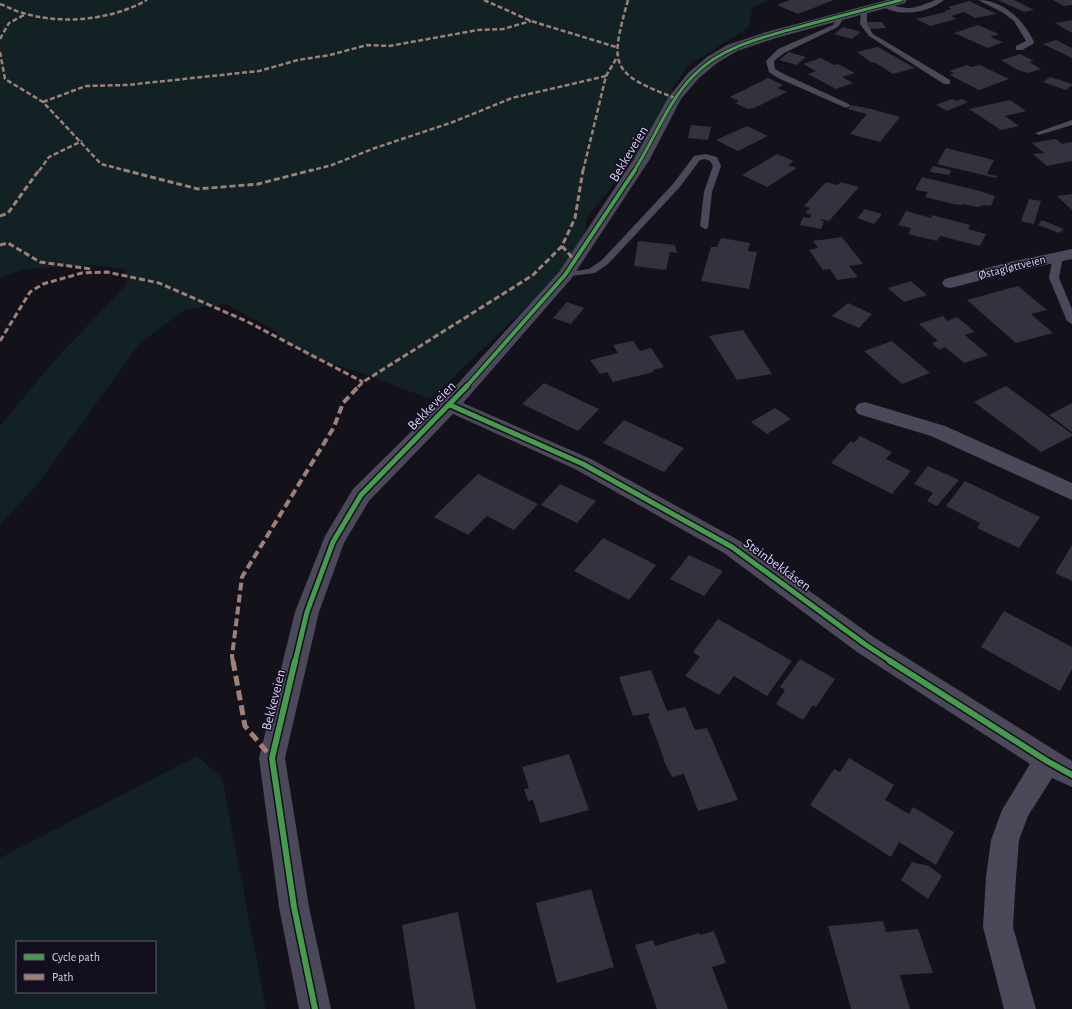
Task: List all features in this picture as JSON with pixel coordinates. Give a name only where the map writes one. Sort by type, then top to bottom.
[{"type":"street","name":"Bekkeveien","points":[[315,1009],[294,907],[272,758],[307,612],[333,542],[361,495],[450,405],[565,275],[642,159],[675,98],[693,76],[712,60],[732,48],[770,35],[893,2]]},
{"type":"street","name":"Østagløttveien","points":[[951,283],[1065,255]]},
{"type":"street","name":"Steinbekkåsen","points":[[450,405],[583,464],[732,547],[866,645],[1047,761],[1072,775]]},
{"type":"street","points":[[865,410],[938,431],[1072,492]]},
{"type":"street","points":[[1020,1009],[998,927],[1005,840],[1016,810],[1047,761]]},
{"type":"lane","points":[[893,2],[897,10],[913,11],[941,0]]},
{"type":"lane","points":[[981,0],[1013,16],[1021,23],[1030,42],[1019,48]]},
{"type":"lane","points":[[864,10],[862,22],[863,27],[871,35],[947,82]]},
{"type":"lane","points":[[837,18],[839,21],[836,26],[781,51],[770,61],[772,70],[781,76],[846,106]]},
{"type":"lane","points":[[1039,133],[1072,122]]},
{"type":"lane","points":[[565,275],[592,271],[605,262],[676,186],[697,158],[701,156],[714,159],[717,166],[708,192],[705,226]]},
{"type":"lane","points":[[1065,255],[1054,278],[1072,321]]},
{"type":"shaded area","points":[[0,0],[768,0],[752,8],[749,27],[687,67],[673,88],[657,132],[587,217],[585,239],[552,283],[430,399],[361,373],[307,356],[268,327],[226,304],[186,309],[140,343],[36,486],[0,524],[0,426],[53,362],[127,284],[125,269],[91,265],[26,269],[0,277]]},
{"type":"shaded area","points":[[197,756],[222,778],[266,1009],[0,1009],[0,858]]},
{"type":"building","points":[[790,0],[834,0],[798,14],[777,5]]},
{"type":"building","points":[[998,0],[1014,0],[1034,10],[1024,12]]},
{"type":"building","points":[[1053,0],[1072,0],[1072,5],[1064,6]]},
{"type":"building","points":[[969,1],[997,14],[975,18],[964,12],[951,16],[956,19],[930,26],[916,19],[946,12],[944,11],[952,9],[948,7]]},
{"type":"building","points":[[1072,20],[1072,33],[1055,23]]},
{"type":"building","points":[[865,22],[882,22],[886,28],[869,29]]},
{"type":"building","points":[[978,25],[999,34],[990,37],[1003,42],[988,48],[954,33]]},
{"type":"building","points":[[843,27],[861,32],[852,39],[834,34]]},
{"type":"building","points":[[1056,40],[1072,48],[1072,58],[1043,44]]},
{"type":"building","points":[[878,47],[915,68],[893,74],[874,62],[872,63],[857,52]]},
{"type":"building","points":[[789,52],[806,57],[797,65],[779,60]]},
{"type":"building","points":[[1020,54],[1034,61],[1029,62],[1041,69],[1028,73],[1018,70],[1001,60]]},
{"type":"building","points":[[821,58],[834,65],[838,64],[855,73],[842,77],[853,83],[836,89],[808,74],[816,71],[803,64]]},
{"type":"building","points":[[967,65],[972,67],[980,65],[1009,79],[979,90],[950,75],[954,73],[949,71]]},
{"type":"building","points":[[1050,77],[1072,85],[1066,90],[1043,82]]},
{"type":"building","points":[[768,78],[783,85],[777,88],[787,92],[754,108],[748,109],[735,103],[739,101],[730,97]]},
{"type":"building","points":[[952,99],[956,101],[962,99],[968,102],[947,111],[936,105]]},
{"type":"building","points":[[1010,100],[1026,111],[1005,116],[1019,126],[1001,130],[969,109]]},
{"type":"building","points":[[851,105],[900,117],[880,142],[850,134],[867,114],[848,109]]},
{"type":"building","points":[[691,125],[711,127],[708,140],[688,138]]},
{"type":"building","points":[[747,126],[768,136],[738,151],[716,140]]},
{"type":"building","points":[[1056,139],[1062,144],[1072,142],[1072,161],[1047,166],[1033,154],[1044,153],[1032,143]]},
{"type":"building","points":[[946,148],[994,160],[987,174],[997,176],[996,178],[937,164]]},
{"type":"building","points":[[777,154],[794,161],[788,165],[797,168],[767,187],[742,175]]},
{"type":"building","points":[[933,166],[951,170],[949,175],[930,172]]},
{"type":"building","points":[[922,177],[995,196],[991,206],[984,205],[978,207],[953,204],[925,197],[928,192],[915,190]]},
{"type":"building","points":[[826,182],[837,185],[841,182],[859,187],[829,221],[822,219],[820,220],[824,221],[821,229],[800,225],[803,217],[809,218],[812,215],[805,213],[810,208],[804,206]]},
{"type":"building","points":[[1072,194],[1072,210],[1057,196]]},
{"type":"building","points":[[1029,199],[1041,201],[1034,224],[1021,221]]},
{"type":"building","points":[[865,209],[882,214],[874,224],[857,218]]},
{"type":"building","points":[[906,211],[931,218],[932,215],[970,225],[968,229],[986,234],[980,246],[940,236],[937,241],[908,234],[911,228],[898,225]]},
{"type":"building","points":[[1042,220],[1064,229],[1059,233],[1038,225]]},
{"type":"building","points":[[842,237],[863,264],[849,266],[858,277],[837,280],[830,269],[823,270],[809,250],[818,248],[813,241]]},
{"type":"building","points":[[721,238],[750,243],[748,251],[757,252],[749,289],[701,281],[711,247],[717,247]]},
{"type":"building","points":[[638,241],[675,245],[677,253],[670,252],[666,270],[634,266]]},
{"type":"building","points":[[911,281],[927,295],[904,302],[888,288]]},
{"type":"building","points":[[1018,286],[1047,310],[1031,314],[1053,333],[1016,343],[967,300]]},
{"type":"building","points":[[567,302],[584,308],[571,324],[553,318]]},
{"type":"building","points":[[848,303],[872,314],[859,328],[832,316]]},
{"type":"building","points":[[943,316],[947,321],[957,317],[975,332],[965,335],[988,355],[964,363],[945,347],[939,350],[932,343],[938,341],[919,324]]},
{"type":"building","points":[[743,330],[772,374],[737,380],[709,336]]},
{"type":"building","points":[[633,341],[640,351],[651,348],[664,367],[653,370],[654,372],[613,382],[607,372],[600,374],[590,360],[618,353],[613,345]]},
{"type":"building","points":[[892,341],[930,373],[902,384],[864,351]]},
{"type":"building","points":[[544,383],[599,409],[578,431],[522,404]]},
{"type":"building","points":[[1006,386],[1072,434],[1072,436],[1041,452],[974,402]]},
{"type":"building","points":[[1072,403],[1072,432],[1049,415]]},
{"type":"building","points":[[775,408],[791,419],[767,434],[751,422]]},
{"type":"building","points":[[624,420],[684,448],[664,472],[603,443]]},
{"type":"building","points":[[860,436],[892,452],[886,459],[911,471],[892,494],[831,463],[851,441],[854,443]]},
{"type":"building","points":[[928,466],[959,480],[937,506],[927,501],[933,493],[914,484]]},
{"type":"building","points":[[478,474],[538,504],[514,530],[487,516],[468,535],[434,517]]},
{"type":"building","points":[[965,481],[1040,517],[1019,548],[977,528],[980,523],[946,506]]},
{"type":"building","points":[[560,484],[596,501],[577,523],[541,505]]},
{"type":"building","points":[[603,538],[656,565],[629,600],[574,571]]},
{"type":"building","points":[[1072,545],[1072,581],[1055,573]]},
{"type":"building","points":[[689,555],[723,571],[704,596],[670,579]]},
{"type":"building","points":[[1004,611],[1072,647],[1072,669],[1060,691],[981,647]]},
{"type":"building","points":[[718,619],[792,661],[767,696],[734,676],[719,695],[685,676],[700,657],[693,652]]},
{"type":"building","points":[[800,659],[835,679],[816,707],[813,705],[803,720],[776,704],[785,690],[780,687]]},
{"type":"building","points":[[651,670],[667,711],[685,707],[695,730],[707,728],[738,800],[698,811],[684,774],[672,777],[663,759],[648,716],[650,715],[649,713],[633,716],[619,677]]},
{"type":"building","points":[[569,754],[589,810],[540,823],[533,800],[528,801],[524,789],[529,788],[522,767]]},
{"type":"building","points":[[849,758],[894,785],[885,800],[909,814],[913,807],[954,832],[936,865],[899,842],[891,857],[810,805],[834,769],[840,772]]},
{"type":"building","points":[[912,862],[929,866],[942,876],[928,899],[901,880]]},
{"type":"building","points":[[591,889],[614,967],[557,983],[536,903]]},
{"type":"building","points":[[458,912],[476,1009],[415,1009],[402,925]]},
{"type":"building","points":[[883,921],[886,932],[918,929],[933,973],[900,975],[910,1009],[851,1009],[828,926]]},
{"type":"building","points":[[714,931],[726,963],[712,967],[728,1009],[657,1009],[635,945],[653,940],[655,946],[699,933],[700,935]]},
{"type":"marked path","points":[[0,4],[22,13],[38,17],[71,19],[105,16],[135,7],[147,0]]},
{"type":"marked path","points":[[484,0],[531,21],[616,47]]},
{"type":"marked path","points":[[628,0],[619,30],[616,48],[617,59],[621,68],[636,81],[675,98]]},
{"type":"marked path","points":[[0,39],[9,23],[26,14]]},
{"type":"marked path","points":[[43,102],[86,86],[127,85],[259,71],[298,60],[330,55],[367,45],[389,46],[478,30],[503,29],[531,21]]},
{"type":"marked path","points":[[0,52],[5,79],[43,102],[101,164],[198,189],[258,184],[332,165],[375,148],[453,122],[512,98],[606,76]]},
{"type":"marked path","points":[[272,758],[245,726],[232,656],[242,577],[334,427],[343,403],[363,382],[533,275],[562,246],[575,218],[583,170],[606,76],[616,59]]},
{"type":"marked path","points":[[0,216],[8,213],[49,157],[82,141]]},
{"type":"marked path","points":[[0,245],[8,243],[40,262],[91,269]]},
{"type":"marked path","points":[[562,246],[576,262]]},
{"type":"marked path","points":[[0,341],[30,292],[43,284],[82,273],[107,272],[159,283],[246,321],[363,382]]},
{"type":"cycle path","points":[[315,1009],[294,907],[272,758],[307,612],[333,542],[361,495],[450,405],[565,275],[642,159],[675,98],[693,76],[712,60],[732,48],[771,35],[901,0]]},
{"type":"cycle path","points":[[450,405],[583,464],[732,547],[866,645],[1047,761],[1072,775]]}]
